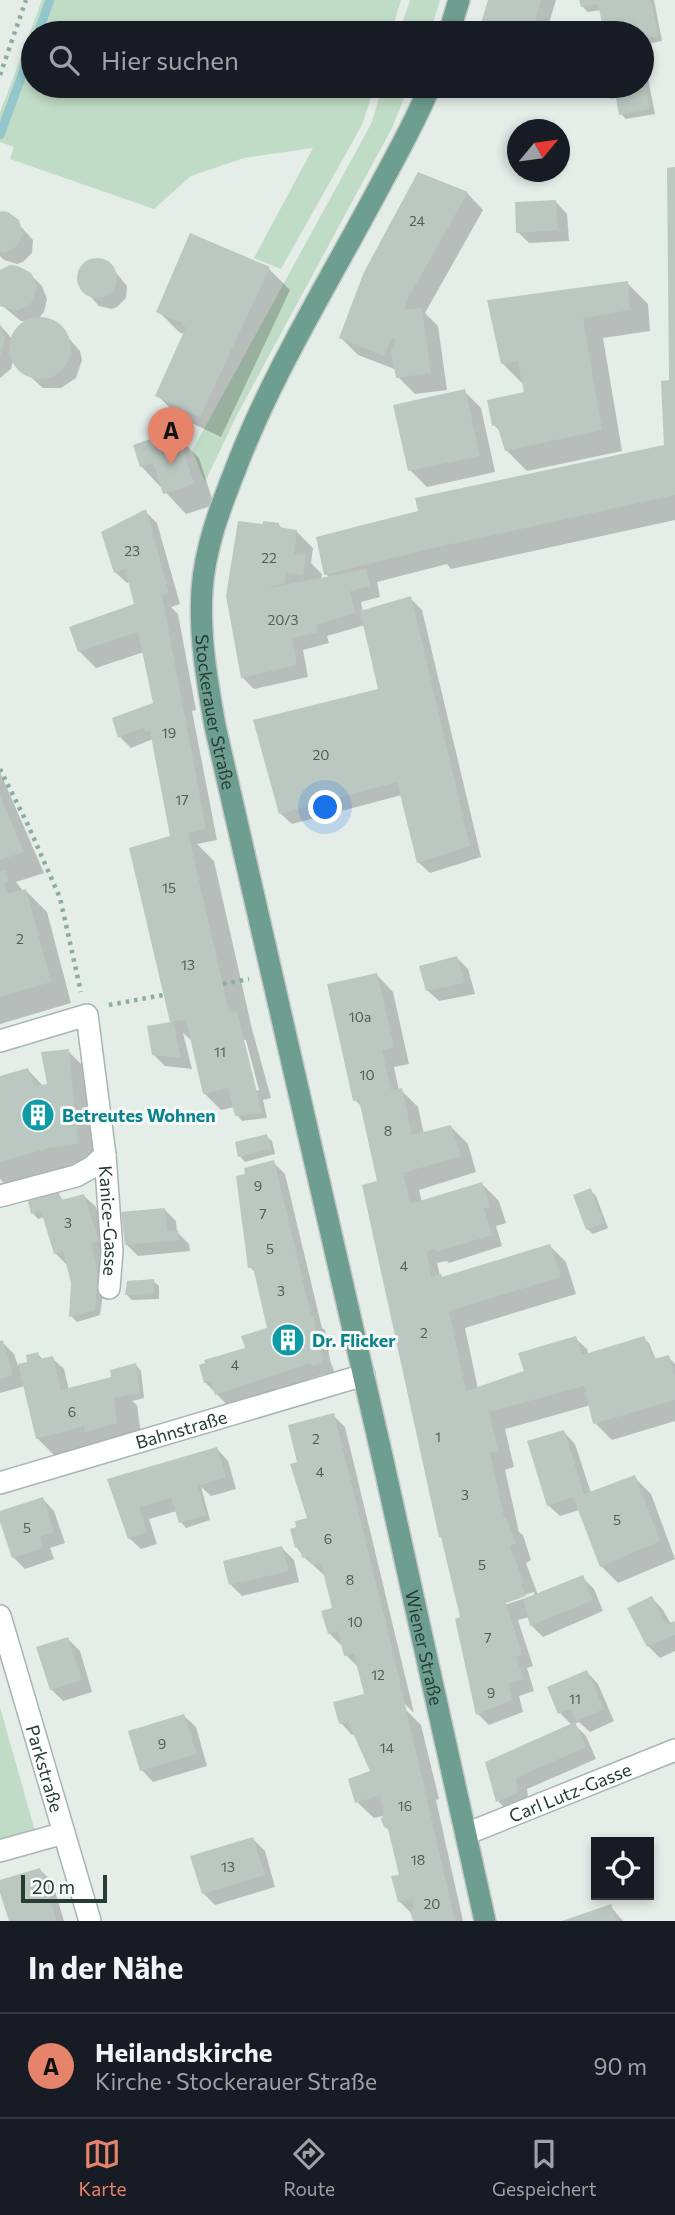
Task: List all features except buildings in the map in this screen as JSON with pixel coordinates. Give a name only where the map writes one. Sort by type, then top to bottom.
[{"type":"main road","points":[[453,21],[459,0]]},
{"type":"main road","name":"Stockerauer Straße","points":[[364,1375],[215,726],[202,635],[202,589],[214,523],[246,441],[423,98]]},
{"type":"main road","name":"Wiener Straße","points":[[364,1375],[485,1921]]},
{"type":"street","points":[[0,1041],[89,1007]]},
{"type":"street","name":"Kanice-Gasse","points":[[89,1007],[105,1155],[111,1251],[109,1288]]},
{"type":"street","name":"Kanice-Gasse","points":[[0,1196],[76,1176],[105,1155]]},
{"type":"street","name":"Bahnstraße","points":[[0,1483],[364,1375]]},
{"type":"street","name":"Parkstraße","points":[[0,1616],[90,1921]]},
{"type":"street","name":"Carl Lutz-Gasse","points":[[466,1834],[675,1750]]},
{"type":"street","points":[[0,1851],[64,1833]]},
{"type":"path","points":[[0,75],[26,0]]},
{"type":"path","points":[[0,769],[60,898],[89,1007],[163,995]]},
{"type":"green space","points":[[42,0],[401,0],[395,21],[34,21]]},
{"type":"green space","points":[[410,0],[440,0],[434,21],[403,21]]},
{"type":"green space","points":[[21,56],[21,98],[371,98],[362,125],[281,269],[254,258],[313,148],[244,158],[191,176],[154,209],[10,159],[14,147],[0,142],[0,113]]},
{"type":"green space","points":[[379,98],[404,98],[392,128],[237,415],[205,482],[192,451],[371,124]]},
{"type":"green space","points":[[0,1707],[35,1831],[0,1839]]},
{"type":"waterway","points":[[42,21],[50,0]]},
{"type":"waterway","points":[[0,135],[21,78]]},
{"type":"place","name":"Heilandskirche","points":[[171,465]]},
{"type":"place","name":"Betreutes Wohnen","points":[[38,1115]]},
{"type":"place","name":"Dr. Flicker","points":[[288,1340]]}]
